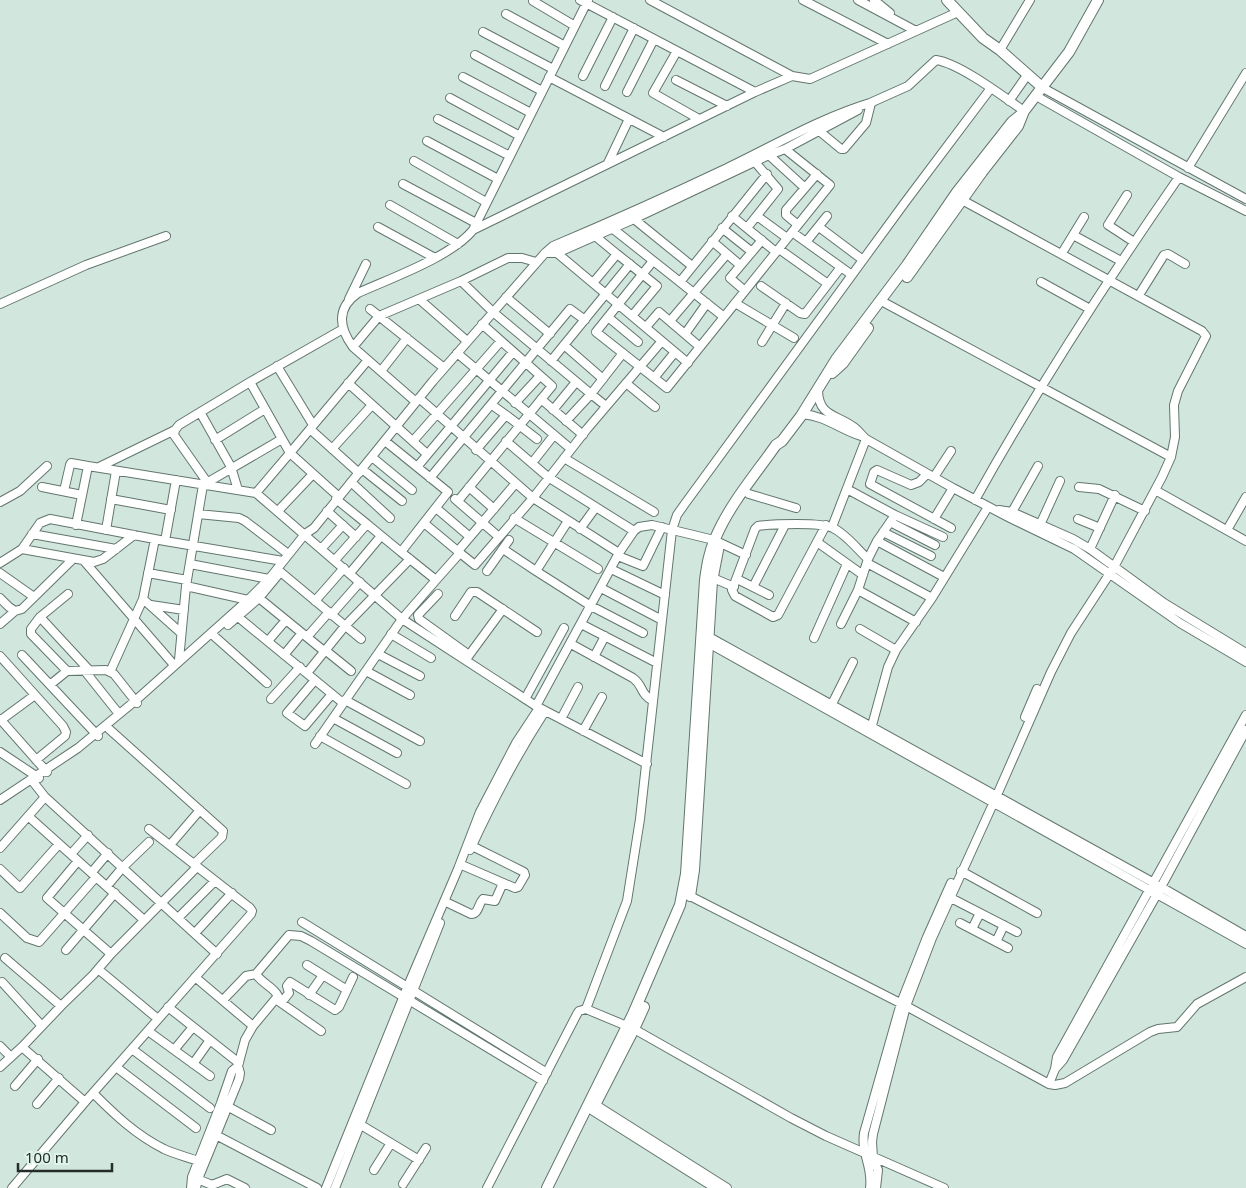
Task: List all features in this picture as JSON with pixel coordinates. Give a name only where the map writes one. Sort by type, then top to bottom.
[{"type":"main road","points":[[947,0],[983,38],[1000,50],[1043,88]]},
{"type":"main road","points":[[956,0],[988,34],[1000,50]]},
{"type":"main road","points":[[1025,72],[1048,75],[1055,71],[1063,49],[1091,0]]},
{"type":"main road","points":[[547,1188],[631,1028],[687,907],[690,896],[694,870],[713,578],[717,542],[724,519],[776,445],[782,441],[802,414],[837,358],[907,265],[958,192],[1012,122],[1023,113],[1043,88],[1069,52],[1098,0]]},
{"type":"main road","points":[[825,379],[843,364],[1018,126],[1023,113]]},
{"type":"main road","points":[[631,1028],[685,888],[705,580],[708,560],[729,523],[782,449],[782,441]]},
{"type":"main road","points":[[554,1188],[591,1106]]},
{"type":"street","points":[[650,0],[792,76],[810,79],[958,12]]},
{"type":"street","points":[[803,0],[888,44]]},
{"type":"street","points":[[858,0],[916,31]]},
{"type":"street","points":[[874,0],[901,24]]},
{"type":"street","points":[[1000,50],[1030,0]]},
{"type":"street","points":[[532,1],[575,26]]},
{"type":"street","points":[[349,299],[358,293],[435,258],[466,239],[474,227],[575,26],[585,1],[755,92]]},
{"type":"street","points":[[506,14],[565,46]]},
{"type":"street","points":[[583,76],[613,17]]},
{"type":"street","points":[[604,86],[634,28]]},
{"type":"street","points":[[483,32],[629,119],[664,137]]},
{"type":"street","points":[[627,92],[654,39]]},
{"type":"street","points":[[677,51],[653,93],[699,119]]},
{"type":"street","points":[[475,55],[542,91]]},
{"type":"street","points":[[545,253],[556,252],[634,219],[769,154],[785,149],[872,102],[908,86],[936,60],[956,67],[991,88],[1023,113]]},
{"type":"street","points":[[1009,101],[1025,72]]},
{"type":"street","points":[[1188,168],[1246,73]]},
{"type":"street","points":[[474,227],[792,76]]},
{"type":"street","points":[[463,77],[531,113]]},
{"type":"street","points":[[676,80],[726,106]]},
{"type":"street","points":[[586,1009],[627,901],[640,819],[665,595],[677,515],[991,88]]},
{"type":"street","points":[[1043,88],[1246,198]]},
{"type":"street","points":[[1036,96],[1179,177],[1246,211]]},
{"type":"street","points":[[450,98],[520,136]]},
{"type":"street","points":[[818,130],[844,150],[866,123],[872,102]]},
{"type":"street","points":[[0,806],[78,748],[109,730],[177,663],[248,600],[278,570],[417,400],[545,253],[554,246],[726,168],[815,124],[849,109],[872,102]]},
{"type":"street","points":[[438,119],[510,156]]},
{"type":"street","points":[[608,163],[629,119]]},
{"type":"street","points":[[427,141],[498,180]]},
{"type":"street","points":[[653,261],[596,332],[667,388],[830,185],[785,149]]},
{"type":"street","points":[[769,154],[805,188]]},
{"type":"street","points":[[414,161],[486,202]]},
{"type":"street","points":[[747,228],[778,189],[755,162]]},
{"type":"street","points":[[680,282],[767,174]]},
{"type":"street","points":[[798,225],[785,213],[788,206],[817,174]]},
{"type":"street","points":[[975,500],[1040,388],[1109,279],[1179,177]]},
{"type":"street","points":[[403,184],[474,227]]},
{"type":"street","points":[[1127,195],[1108,225],[1134,242]]},
{"type":"street","points":[[947,896],[961,871],[993,798],[1030,703],[1061,641],[1118,557],[1145,511],[1171,457],[1175,437],[1174,405],[1176,398],[1183,378],[1206,336],[1202,331],[1139,295],[962,200]]},
{"type":"street","points":[[390,205],[458,244]]},
{"type":"street","points":[[732,216],[762,240],[828,284]]},
{"type":"street","points":[[757,216],[806,242],[852,275]]},
{"type":"street","points":[[806,242],[827,216]]},
{"type":"street","points":[[1062,253],[1084,217]]},
{"type":"street","points":[[634,219],[692,266]]},
{"type":"street","points":[[378,226],[435,258]]},
{"type":"street","points":[[819,227],[863,260]]},
{"type":"street","points":[[612,228],[724,316]]},
{"type":"street","points":[[722,228],[752,252]]},
{"type":"street","points":[[1073,234],[1121,261]]},
{"type":"street","points":[[0,304],[86,265],[166,236]]},
{"type":"street","points":[[594,236],[657,286],[632,316]]},
{"type":"street","points":[[745,291],[730,278],[762,240]]},
{"type":"street","points":[[712,241],[740,265]]},
{"type":"street","points":[[556,252],[688,362]]},
{"type":"street","points":[[593,284],[617,254]]},
{"type":"street","points":[[670,321],[727,254]]},
{"type":"street","points":[[1139,295],[1164,255],[1168,254],[1185,264]]},
{"type":"street","points":[[353,347],[379,316],[461,281],[508,258],[522,258],[536,262]]},
{"type":"street","points":[[366,264],[343,314],[342,322],[345,336],[353,347],[450,426],[515,484],[618,554],[641,566],[644,565],[662,527]]},
{"type":"street","points":[[551,361],[630,264]]},
{"type":"street","points":[[761,286],[800,313],[805,314],[841,267]]},
{"type":"street","points":[[461,281],[537,350],[606,406]]},
{"type":"street","points":[[1041,282],[1090,309]]},
{"type":"street","points":[[506,297],[550,334]]},
{"type":"street","points":[[419,299],[467,341]]},
{"type":"street","points":[[685,334],[707,303]]},
{"type":"street","points":[[735,303],[794,338]]},
{"type":"street","points":[[762,342],[786,303]]},
{"type":"street","points":[[886,304],[1171,457]]},
{"type":"street","points":[[370,309],[444,368]]},
{"type":"street","points":[[430,478],[570,309],[585,320]]},
{"type":"street","points":[[646,328],[659,312],[700,347]]},
{"type":"street","points":[[608,317],[638,342]]},
{"type":"street","points":[[458,501],[552,386],[482,324]]},
{"type":"street","points":[[177,663],[187,583],[205,483],[174,435],[175,430],[179,424],[343,329]]},
{"type":"street","points":[[381,371],[407,338]]},
{"type":"street","points":[[413,441],[501,341]]},
{"type":"street","points":[[424,523],[474,565],[533,498],[606,406],[662,341]]},
{"type":"street","points":[[564,345],[603,379]]},
{"type":"street","points":[[417,467],[513,352]]},
{"type":"street","points":[[654,378],[675,352]]},
{"type":"street","points":[[457,353],[571,449]]},
{"type":"street","points":[[566,421],[591,394],[623,353]]},
{"type":"street","points":[[256,493],[368,360]]},
{"type":"street","points":[[277,366],[311,427],[332,450],[402,501]]},
{"type":"street","points":[[516,403],[540,376]]},
{"type":"street","points":[[250,382],[290,453],[337,498],[436,580]]},
{"type":"street","points":[[553,410],[576,382]]},
{"type":"street","points":[[626,382],[654,407]]},
{"type":"street","points":[[348,383],[427,454]]},
{"type":"street","points":[[818,391],[818,402],[823,409],[855,428],[865,438]]},
{"type":"street","points":[[541,400],[583,434]]},
{"type":"street","points":[[332,450],[372,404]]},
{"type":"street","points":[[492,405],[537,439]]},
{"type":"street","points":[[215,440],[266,409]]},
{"type":"street","points":[[200,412],[231,467],[238,490]]},
{"type":"street","points":[[802,414],[821,417],[865,438],[991,509],[1074,549],[1110,569],[1246,653]]},
{"type":"street","points":[[476,450],[506,416]]},
{"type":"street","points":[[98,468],[175,430]]},
{"type":"street","points":[[532,463],[554,435]]},
{"type":"street","points":[[865,438],[847,489],[829,526],[817,542],[776,617],[735,596],[732,590],[758,526],[829,526],[867,561],[932,598]]},
{"type":"street","points":[[205,483],[282,439]]},
{"type":"street","points":[[384,441],[448,492],[499,537]]},
{"type":"street","points":[[506,441],[548,477],[634,531]]},
{"type":"street","points":[[951,451],[930,476],[911,485],[877,470],[874,472],[870,484],[951,528]]},
{"type":"street","points":[[372,457],[412,490]]},
{"type":"street","points":[[564,458],[654,512]]},
{"type":"street","points":[[64,491],[71,464],[205,483],[256,493],[402,619],[468,658]]},
{"type":"street","points":[[0,502],[20,491],[47,466]]},
{"type":"street","points":[[76,525],[88,466]]},
{"type":"street","points":[[1012,512],[1038,466]]},
{"type":"street","points":[[106,530],[116,471]]},
{"type":"street","points":[[278,511],[313,474]]},
{"type":"street","points":[[165,541],[176,480]]},
{"type":"street","points":[[1040,525],[1060,481]]},
{"type":"street","points":[[351,482],[390,518]]},
{"type":"street","points":[[315,744],[402,619],[515,484]]},
{"type":"street","points":[[42,487],[82,495]]},
{"type":"street","points":[[469,487],[494,509]]},
{"type":"street","points":[[1079,487],[1099,488],[1145,511]]},
{"type":"street","points":[[934,519],[953,488]]},
{"type":"street","points":[[847,489],[895,515],[943,537]]},
{"type":"street","points":[[1155,490],[1246,541]]},
{"type":"street","points":[[401,552],[448,492]]},
{"type":"street","points":[[749,494],[796,508]]},
{"type":"street","points":[[1090,549],[1115,495]]},
{"type":"street","points":[[1227,530],[1246,497]]},
{"type":"street","points":[[111,499],[171,510]]},
{"type":"street","points":[[580,529],[596,507]]},
{"type":"street","points":[[436,508],[470,537]]},
{"type":"street","points":[[991,509],[1012,512],[1073,539],[1090,549],[1110,569],[1180,623],[1246,662]]},
{"type":"street","points":[[870,730],[888,667],[896,650],[932,598],[944,576],[991,509]]},
{"type":"street","points":[[327,511],[356,537]]},
{"type":"street","points":[[198,514],[234,517],[245,521],[286,558]]},
{"type":"street","points":[[841,624],[858,590],[867,561],[877,541],[895,515]]},
{"type":"street","points":[[514,518],[598,570]]},
{"type":"street","points":[[0,563],[22,549],[40,523],[50,519],[193,546],[286,558]]},
{"type":"street","points":[[1078,519],[1100,528]]},
{"type":"street","points":[[536,571],[568,521]]},
{"type":"street","points":[[890,522],[935,545]]},
{"type":"street","points":[[335,560],[367,524]]},
{"type":"street","points":[[322,548],[343,525]]},
{"type":"street","points":[[753,587],[785,525]]},
{"type":"street","points":[[410,990],[495,796],[581,624],[618,554],[634,531],[639,527],[645,526],[662,527],[717,542],[746,555]]},
{"type":"street","points":[[883,532],[931,556]]},
{"type":"street","points":[[32,534],[116,549]]},
{"type":"street","points":[[22,549],[84,561],[99,561],[134,535]]},
{"type":"street","points":[[98,736],[120,714],[137,703],[259,598],[286,558],[307,536]]},
{"type":"street","points":[[315,601],[381,536]]},
{"type":"street","points":[[110,672],[143,599],[155,539]]},
{"type":"street","points":[[487,571],[509,540]]},
{"type":"street","points":[[877,541],[944,576]]},
{"type":"street","points":[[817,542],[863,575]]},
{"type":"street","points":[[503,549],[591,606],[643,633]]},
{"type":"street","points":[[307,673],[345,626],[410,558]]},
{"type":"street","points":[[0,624],[16,611],[22,609],[73,559]]},
{"type":"street","points":[[84,561],[177,663]]},
{"type":"street","points":[[190,564],[269,579]]},
{"type":"street","points":[[814,638],[847,564]]},
{"type":"street","points":[[610,569],[665,595]]},
{"type":"street","points":[[278,570],[361,639]]},
{"type":"street","points":[[0,573],[34,598]]},
{"type":"street","points":[[148,574],[248,600]]},
{"type":"street","points":[[713,578],[734,587]]},
{"type":"street","points":[[737,579],[769,595]]},
{"type":"street","points":[[284,654],[330,614],[360,582]]},
{"type":"street","points":[[600,588],[662,620]]},
{"type":"street","points":[[858,590],[916,622]]},
{"type":"street","points":[[455,616],[471,592],[477,592],[537,632]]},
{"type":"street","points":[[67,671],[32,634],[31,629],[32,625],[40,617],[68,594]]},
{"type":"street","points":[[438,594],[418,615],[419,619],[468,658],[525,699],[647,764]]},
{"type":"street","points":[[0,598],[16,611]]},
{"type":"street","points":[[259,598],[351,671]]},
{"type":"street","points":[[143,599],[181,633]]},
{"type":"street","points":[[150,605],[184,610]]},
{"type":"street","points":[[468,658],[502,609]]},
{"type":"street","points":[[40,617],[86,670],[120,714]]},
{"type":"street","points":[[238,617],[332,694],[420,741]]},
{"type":"street","points":[[268,641],[286,620]]},
{"type":"street","points":[[581,624],[658,663]]},
{"type":"street","points":[[525,699],[564,628]]},
{"type":"street","points":[[860,629],[896,650]]},
{"type":"street","points":[[391,634],[432,658]]},
{"type":"street","points":[[214,636],[267,683]]},
{"type":"street","points":[[594,657],[605,636]]},
{"type":"street","points":[[709,640],[832,704],[870,730]]},
{"type":"street","points":[[709,640],[1246,936]]},
{"type":"street","points":[[571,644],[638,681],[644,695],[654,701]]},
{"type":"street","points":[[378,654],[420,676]]},
{"type":"street","points":[[22,655],[98,736]]},
{"type":"street","points":[[0,656],[3,665],[35,694],[64,726],[65,736],[36,760]]},
{"type":"street","points":[[832,704],[854,662]]},
{"type":"street","points":[[271,699],[300,667]]},
{"type":"street","points":[[51,684],[67,671],[110,672],[114,674],[137,703]]},
{"type":"street","points":[[366,671],[410,695]]},
{"type":"street","points":[[315,680],[287,713],[305,726],[332,694]]},
{"type":"street","points":[[561,719],[578,686]]},
{"type":"street","points":[[35,694],[1,719],[46,772]]},
{"type":"street","points":[[583,731],[602,697]]},
{"type":"street","points":[[326,1188],[406,1000],[480,812],[516,743],[540,708]]},
{"type":"street","points":[[1049,1084],[1056,1069],[1064,1060],[1156,888],[1246,715]]},
{"type":"street","points":[[333,718],[397,752]]},
{"type":"street","points":[[0,1066],[22,1047],[98,969],[223,834],[200,810],[109,730]]},
{"type":"street","points":[[1156,888],[1246,730]]},
{"type":"street","points":[[320,736],[406,784]]},
{"type":"street","points":[[0,752],[37,779],[45,797],[217,954]]},
{"type":"street","points":[[0,800],[37,779]]},
{"type":"street","points":[[0,848],[45,797]]},
{"type":"street","points":[[870,1188],[871,1174],[865,1154],[864,1133],[904,1005],[947,896],[993,798]]},
{"type":"street","points":[[170,846],[200,810]]},
{"type":"street","points":[[28,816],[144,920]]},
{"type":"street","points":[[12,1188],[85,1102],[217,954],[252,911],[232,893],[149,829]]},
{"type":"street","points":[[71,854],[88,835]]},
{"type":"street","points":[[107,886],[123,867],[149,842]]},
{"type":"street","points":[[0,868],[20,888],[59,844]]},
{"type":"street","points":[[464,866],[515,888],[518,887],[525,875],[524,872],[472,846]]},
{"type":"street","points":[[0,913],[27,938],[39,942],[65,914],[108,853]]},
{"type":"street","points":[[78,861],[47,898],[111,954]]},
{"type":"street","points":[[961,871],[1037,913]]},
{"type":"street","points":[[178,918],[215,881]]},
{"type":"street","points":[[448,904],[474,914],[477,912],[483,898],[495,901],[503,883]]},
{"type":"street","points":[[1156,888],[1246,944]]},
{"type":"street","points":[[66,950],[115,893]]},
{"type":"street","points":[[195,933],[232,893]]},
{"type":"street","points":[[690,896],[904,1005],[1049,1084],[1055,1085],[1065,1083],[1154,1030],[1176,1028],[1197,1004],[1246,977]]},
{"type":"street","points":[[947,896],[1016,932]]},
{"type":"street","points":[[972,929],[980,913]]},
{"type":"street","points":[[302,922],[547,1073]]},
{"type":"street","points":[[960,923],[1008,948]]},
{"type":"street","points":[[996,942],[1004,926]]},
{"type":"street","points":[[222,1000],[246,976],[256,974],[287,936],[296,935],[311,941],[543,1081]]},
{"type":"street","points":[[5,958],[61,1006]]},
{"type":"street","points":[[307,964],[347,990]]},
{"type":"street","points":[[98,969],[158,1019]]},
{"type":"street","points":[[256,974],[260,980],[277,993],[279,1001],[320,1031]]},
{"type":"street","points":[[309,995],[323,975]]},
{"type":"street","points":[[195,977],[253,1026]]},
{"type":"street","points":[[191,1188],[224,1105],[238,1079],[240,1073],[239,1064],[246,1040],[253,1026],[289,993],[287,986],[290,982],[335,1010],[339,1007],[354,977]]},
{"type":"street","points":[[2,982],[42,1026]]},
{"type":"street","points":[[335,1188],[361,1125],[406,1000]]},
{"type":"street","points":[[876,1188],[878,1170],[873,1158],[873,1134],[904,1005]]},
{"type":"street","points":[[168,1008],[239,1064]]},
{"type":"street","points":[[487,1188],[577,1014],[586,1009],[631,1028],[791,1118],[873,1158],[944,1188]]},
{"type":"street","points":[[174,1050],[193,1026]]},
{"type":"street","points":[[148,1031],[210,1076]]},
{"type":"street","points":[[193,1064],[210,1040]]},
{"type":"street","points":[[0,1046],[11,1057]]},
{"type":"street","points":[[22,1047],[85,1102]]},
{"type":"street","points":[[132,1049],[210,1108]]},
{"type":"street","points":[[15,1086],[38,1060]]},
{"type":"street","points":[[116,1067],[196,1128]]},
{"type":"street","points":[[37,1104],[59,1078]]},
{"type":"street","points":[[93,1093],[130,1128],[164,1149],[198,1161]]},
{"type":"street","points":[[224,1105],[271,1130]]},
{"type":"street","points":[[591,1106],[715,1188]]},
{"type":"street","points":[[591,1106],[727,1188]]},
{"type":"street","points":[[361,1125],[419,1160]]},
{"type":"street","points":[[196,1188],[195,1178],[198,1161],[212,1133]]},
{"type":"street","points":[[212,1133],[317,1188]]},
{"type":"street","points":[[374,1170],[391,1144]]},
{"type":"street","points":[[403,1184],[426,1148]]},
{"type":"street","points":[[195,1178],[212,1185],[226,1179],[245,1188]]}]
